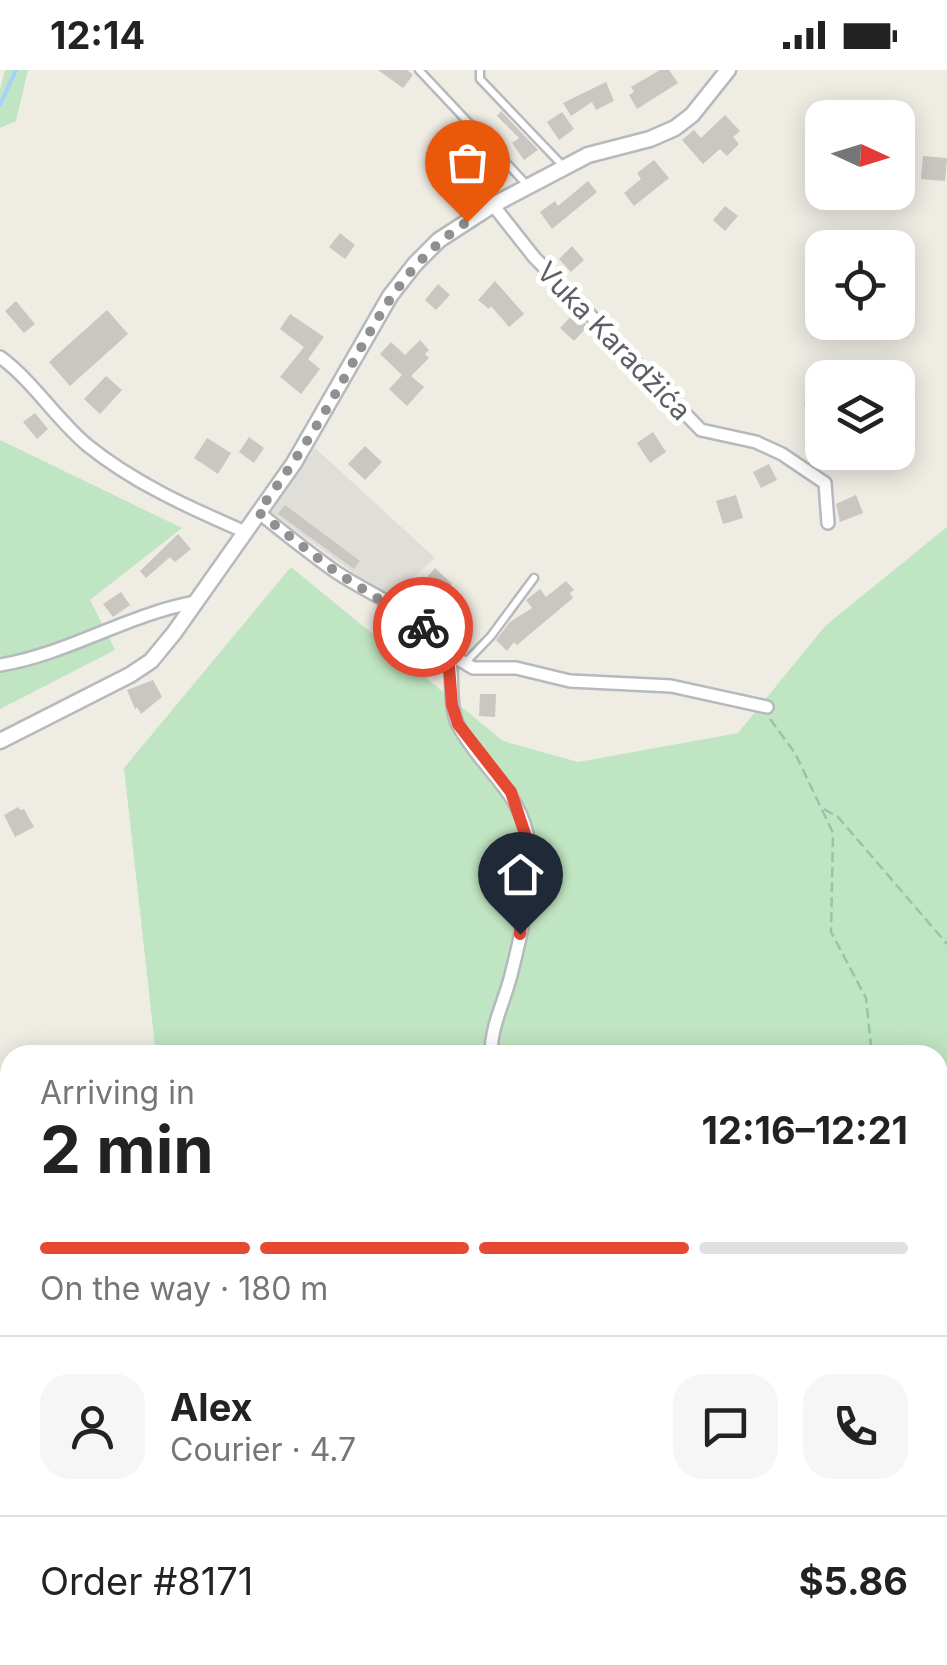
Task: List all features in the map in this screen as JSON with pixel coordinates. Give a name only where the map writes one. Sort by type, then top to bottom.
[{"type":"street","points":[[0,740],[130,675],[151,660],[294,463],[390,296],[439,240],[493,205],[588,155],[650,140],[675,128],[692,114],[728,70]]},
{"type":"street","name":"Vuka Karadžića","points":[[493,205],[534,257],[701,430],[756,442],[782,454],[825,484],[828,523]]},
{"type":"street","points":[[0,357],[85,443],[113,464],[144,485],[243,532]]},
{"type":"street","points":[[258,512],[336,572],[429,631],[448,653],[474,668],[516,668],[570,681],[671,686],[764,706]]},
{"type":"street","points":[[0,664],[54,649],[137,616],[196,602]]},
{"type":"street","points":[[448,653],[452,705],[458,724],[511,792],[529,846],[520,934],[491,1045]]},
{"type":"lane","points":[[419,70],[529,186]]},
{"type":"lane","points":[[480,70],[480,79],[564,167]]},
{"type":"lane","points":[[465,663],[491,636],[534,578]]},
{"type":"path","points":[[764,706],[795,753],[832,833],[831,932],[866,998],[871,1045]]},
{"type":"path","points":[[821,807],[838,817],[947,944]]},
{"type":"shaded area","points":[[315,448],[435,558],[389,599],[271,512]]},
{"type":"green space","points":[[5,70],[28,70],[16,121],[0,128],[0,90]]},
{"type":"green space","points":[[0,440],[182,528],[90,600],[115,650],[0,709]]},
{"type":"green space","points":[[947,527],[947,1045],[155,1045],[124,768],[291,567],[503,741],[578,762],[738,733],[825,626]]},
{"type":"building","points":[[378,70],[407,70],[413,75],[403,88]]},
{"type":"building","points":[[660,70],[669,70],[678,83],[637,109],[629,95],[634,92],[631,87]]},
{"type":"building","points":[[606,82],[614,101],[596,110],[592,102],[571,116],[563,103]]},
{"type":"building","points":[[501,111],[538,150],[524,160],[512,143],[519,138],[497,116]]},
{"type":"building","points":[[562,112],[574,129],[559,140],[547,122]]},
{"type":"building","points":[[725,115],[740,131],[733,137],[739,144],[727,156],[720,149],[703,164],[682,140],[694,130],[701,138]]},
{"type":"building","points":[[465,133],[482,159],[489,155],[504,171],[457,203],[448,190],[452,187],[436,166],[458,149],[453,141]]},
{"type":"building","points":[[923,156],[947,158],[945,181],[921,179]]},
{"type":"building","points":[[654,160],[669,178],[634,206],[624,193],[641,179],[637,173]]},
{"type":"building","points":[[588,181],[597,192],[552,229],[540,212],[555,201],[558,206]]},
{"type":"building","points":[[725,206],[738,216],[725,231],[713,220]]},
{"type":"building","points":[[340,233],[355,245],[345,259],[329,247]]},
{"type":"building","points":[[572,246],[584,260],[571,272],[559,259]]},
{"type":"building","points":[[495,281],[524,314],[509,327],[491,306],[489,309],[478,300]]},
{"type":"building","points":[[438,284],[450,295],[436,310],[425,300]]},
{"type":"building","points":[[16,301],[35,324],[24,333],[5,311]]},
{"type":"building","points":[[107,310],[128,334],[70,386],[49,362]]},
{"type":"building","points":[[575,312],[588,326],[574,341],[560,328]]},
{"type":"building","points":[[290,314],[324,337],[308,359],[320,369],[301,394],[280,377],[304,347],[280,329]]},
{"type":"building","points":[[420,340],[429,350],[425,354],[429,358],[411,376],[424,387],[407,406],[389,389],[402,375],[380,354],[391,342],[405,355]]},
{"type":"building","points":[[106,376],[122,390],[100,414],[84,399]]},
{"type":"building","points":[[35,413],[48,429],[37,439],[23,422]]},
{"type":"building","points":[[653,432],[666,452],[650,463],[637,443]]},
{"type":"building","points":[[249,437],[264,448],[254,463],[239,452]]},
{"type":"building","points":[[207,438],[231,453],[218,474],[194,458]]},
{"type":"building","points":[[365,446],[382,462],[365,480],[348,464]]},
{"type":"building","points":[[769,464],[777,480],[761,488],[753,472]]},
{"type":"building","points":[[736,495],[743,518],[723,524],[716,501]]},
{"type":"building","points":[[856,495],[863,513],[840,522],[836,504]]},
{"type":"building","points":[[285,505],[360,561],[354,569],[278,514]]},
{"type":"building","points":[[178,534],[191,549],[175,562],[170,557],[146,578],[140,571]]},
{"type":"building","points":[[435,568],[452,584],[440,597],[424,581]]},
{"type":"building","points":[[566,581],[574,590],[570,593],[573,598],[507,651],[496,640],[510,622],[532,608],[526,600],[540,589],[546,597]]},
{"type":"building","points":[[121,592],[130,605],[113,617],[103,604]]},
{"type":"building","points":[[153,680],[162,697],[141,714],[127,690]]},
{"type":"building","points":[[480,694],[496,694],[495,717],[479,716]]},
{"type":"building","points":[[18,807],[24,809],[34,827],[15,837],[4,815]]},
{"type":"waterway","points":[[0,105],[16,70]]},
{"type":"way so far","points":[[423,627],[336,572],[258,512],[294,463],[390,296],[439,240],[467,222]]},
{"type":"route","points":[[423,627],[448,653],[452,705],[458,724],[511,792],[518,807],[529,846],[520,934]]}]
